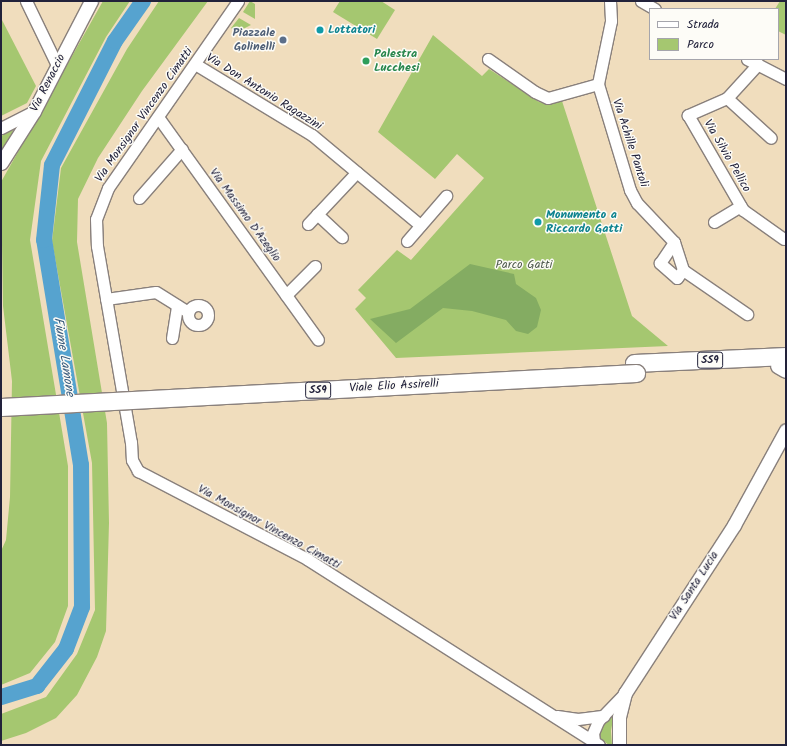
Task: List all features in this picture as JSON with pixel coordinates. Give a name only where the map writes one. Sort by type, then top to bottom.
[{"type":"main road","name":"Viale Elio Assirelli","points":[[1,397],[635,368],[784,364]]},
{"type":"main road","name":"Viale Elio Assirelli","points":[[1,407],[635,368]]},
{"type":"street","points":[[26,1],[57,65]]},
{"type":"street","name":"Via Renaccio","points":[[1,163],[34,111],[91,1]]},
{"type":"street","name":"Via Monsignor Vincenzo Cimatti","points":[[238,1],[108,188],[96,219],[97,246],[131,442],[132,460],[138,471],[307,559],[597,743]]},
{"type":"street","name":"Via Achille Pantoli","points":[[610,1],[611,21],[598,84],[630,190],[637,203],[674,242],[683,270]]},
{"type":"street","points":[[641,1],[653,8]]},
{"type":"street","points":[[488,59],[535,92],[548,98],[598,84]]},
{"type":"street","points":[[749,60],[786,79]]},
{"type":"street","name":"Via Don Antonio Ragazzini","points":[[195,64],[312,135],[420,225]]},
{"type":"street","name":"Via Silvio Pellico","points":[[758,64],[727,98],[688,115],[740,206],[784,239]]},
{"type":"street","points":[[727,98],[771,138]]},
{"type":"street","points":[[1,128],[34,111]]},
{"type":"street","name":"Via Massimo D'Azeglio","points":[[158,117],[318,340]]},
{"type":"street","points":[[139,198],[182,149]]},
{"type":"street","points":[[308,224],[357,172]]},
{"type":"street","points":[[407,241],[446,196]]},
{"type":"street","name":"Via Silvio Pellico","points":[[714,222],[740,206]]},
{"type":"street","points":[[317,214],[342,237]]},
{"type":"street","points":[[674,242],[660,263],[677,278],[683,270],[747,314]]},
{"type":"street","points":[[286,295],[315,266]]},
{"type":"street","points":[[106,299],[156,292],[188,312]]},
{"type":"street","points":[[172,338],[177,305]]},
{"type":"street","name":"Via Santa Lucia","points":[[619,745],[619,717],[625,692],[734,525],[786,430]]},
{"type":"street","points":[[597,743],[595,726],[625,692]]},
{"type":"street","name":"Via Monsignor Vincenzo Cimatti","points":[[555,716],[578,719],[604,716]]},
{"type":"green space","points":[[103,1],[130,1],[106,37],[41,161],[30,240],[68,466],[68,606],[55,642],[30,673],[1,685],[1,551],[6,540],[10,497],[12,381],[3,306],[1,182]]},
{"type":"green space","points":[[159,1],[208,1],[142,91],[98,158],[78,199],[77,242],[107,423],[109,523],[106,631],[97,657],[77,695],[56,718],[26,733],[1,741],[1,714],[46,697],[77,654],[95,610],[92,463],[52,241],[61,168],[127,49]]},
{"type":"green space","points":[[250,1],[255,4],[255,19],[243,12]]},
{"type":"green space","points":[[340,1],[381,1],[395,10],[377,39],[333,12]]},
{"type":"green space","points":[[780,1],[786,1],[786,35],[779,32],[779,8],[776,8]]},
{"type":"green space","points":[[239,18],[251,25],[237,32],[231,28]]},
{"type":"green space","points":[[2,20],[36,86],[27,103],[1,116]]},
{"type":"green space","name":"Parco Gatti","points":[[433,35],[482,76],[489,69],[539,102],[552,104],[562,101],[632,316],[668,346],[396,358],[355,309],[366,298],[358,290],[397,250],[411,260],[484,178],[457,154],[435,179],[378,132]]},
{"type":"green space","points":[[13,130],[12,136],[1,152],[1,136]]},
{"type":"green space","points":[[470,264],[514,274],[516,284],[536,298],[541,310],[537,327],[528,334],[516,331],[506,320],[472,311],[443,308],[396,343],[370,319],[410,309]]},
{"type":"green space","points":[[612,711],[614,713],[611,731],[612,745],[609,745],[598,737],[598,730]]},
{"type":"waterway","name":"Fiume Lamone","points":[[1,697],[37,686],[66,649],[82,607],[81,465],[44,240],[52,165],[115,41],[143,1]]},
{"type":"place","name":"Lottatori","points":[[320,30]]},
{"type":"place","name":"Piazzale Golinelli","points":[[283,40]]},
{"type":"place","name":"Palestra Lucchesi","points":[[366,61]]},
{"type":"place","name":"Monumento a Riccardo Gatti","points":[[538,222]]}]
